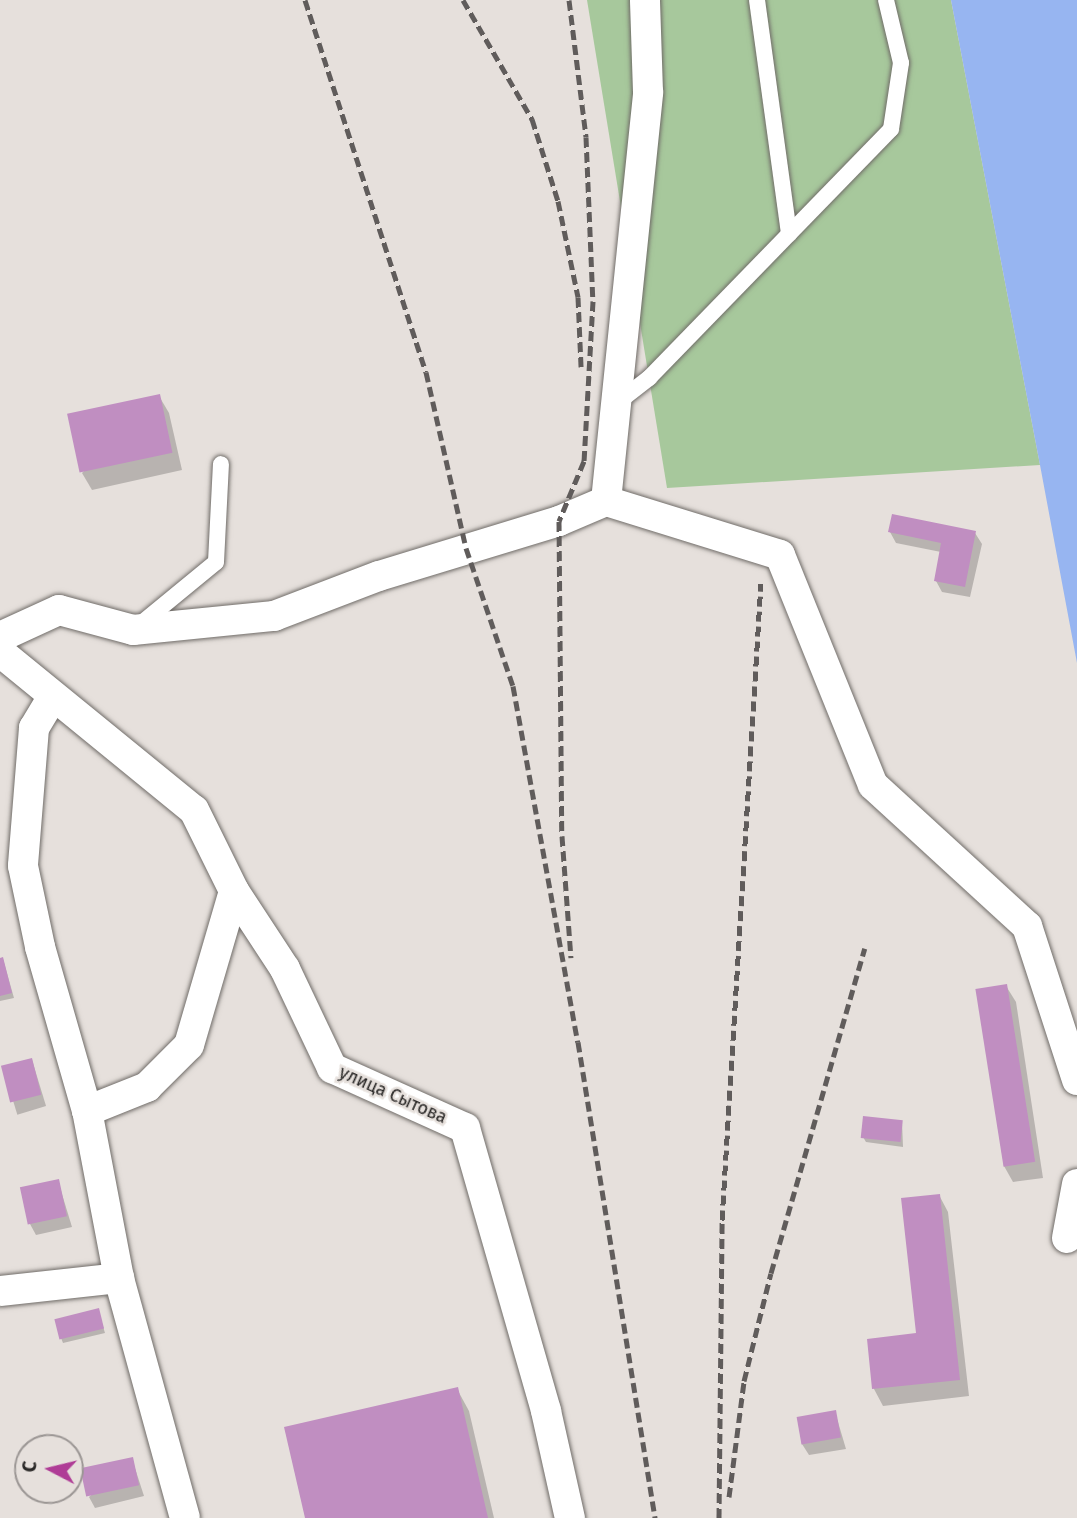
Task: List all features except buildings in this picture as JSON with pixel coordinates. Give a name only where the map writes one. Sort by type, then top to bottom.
[{"type":"street","points":[[606,501],[648,92],[645,0]]},
{"type":"street","points":[[0,637],[60,610],[133,630],[274,616],[379,576],[559,521],[606,501],[780,555],[873,785],[1027,926],[1077,1080]]},
{"type":"street","name":"улица Сытова","points":[[0,652],[52,698],[194,810],[234,891],[285,969],[332,1068],[465,1128],[545,1411],[570,1518]]},
{"type":"street","points":[[52,698],[34,729],[23,866],[40,947],[88,1111],[119,1278],[185,1518]]},
{"type":"street","points":[[88,1111],[147,1087],[189,1045],[234,891]]},
{"type":"street","points":[[1067,1238],[1077,1184]]},
{"type":"street","points":[[0,1291],[119,1278]]},
{"type":"lane","points":[[757,0],[789,234]]},
{"type":"lane","points":[[617,403],[649,378],[891,129],[901,63],[886,0]]},
{"type":"lane","points":[[133,630],[216,562],[222,464]]},
{"type":"green space","points":[[587,0],[951,0],[1040,465],[667,488]]},
{"type":"water","points":[[951,0],[1077,0],[1077,663],[1040,465]]},
{"type":"railway","points":[[305,0],[426,372],[466,548],[513,686],[578,1042],[655,1518]]},
{"type":"railway","points":[[463,0],[532,119],[558,201],[578,297],[581,367]]},
{"type":"railway","points":[[569,0],[586,137],[593,301],[584,461],[559,521],[562,836],[571,958]]},
{"type":"railway","points":[[719,1518],[722,1220],[761,583]]},
{"type":"railway","points":[[729,1497],[744,1381],[771,1273],[865,948]]}]
